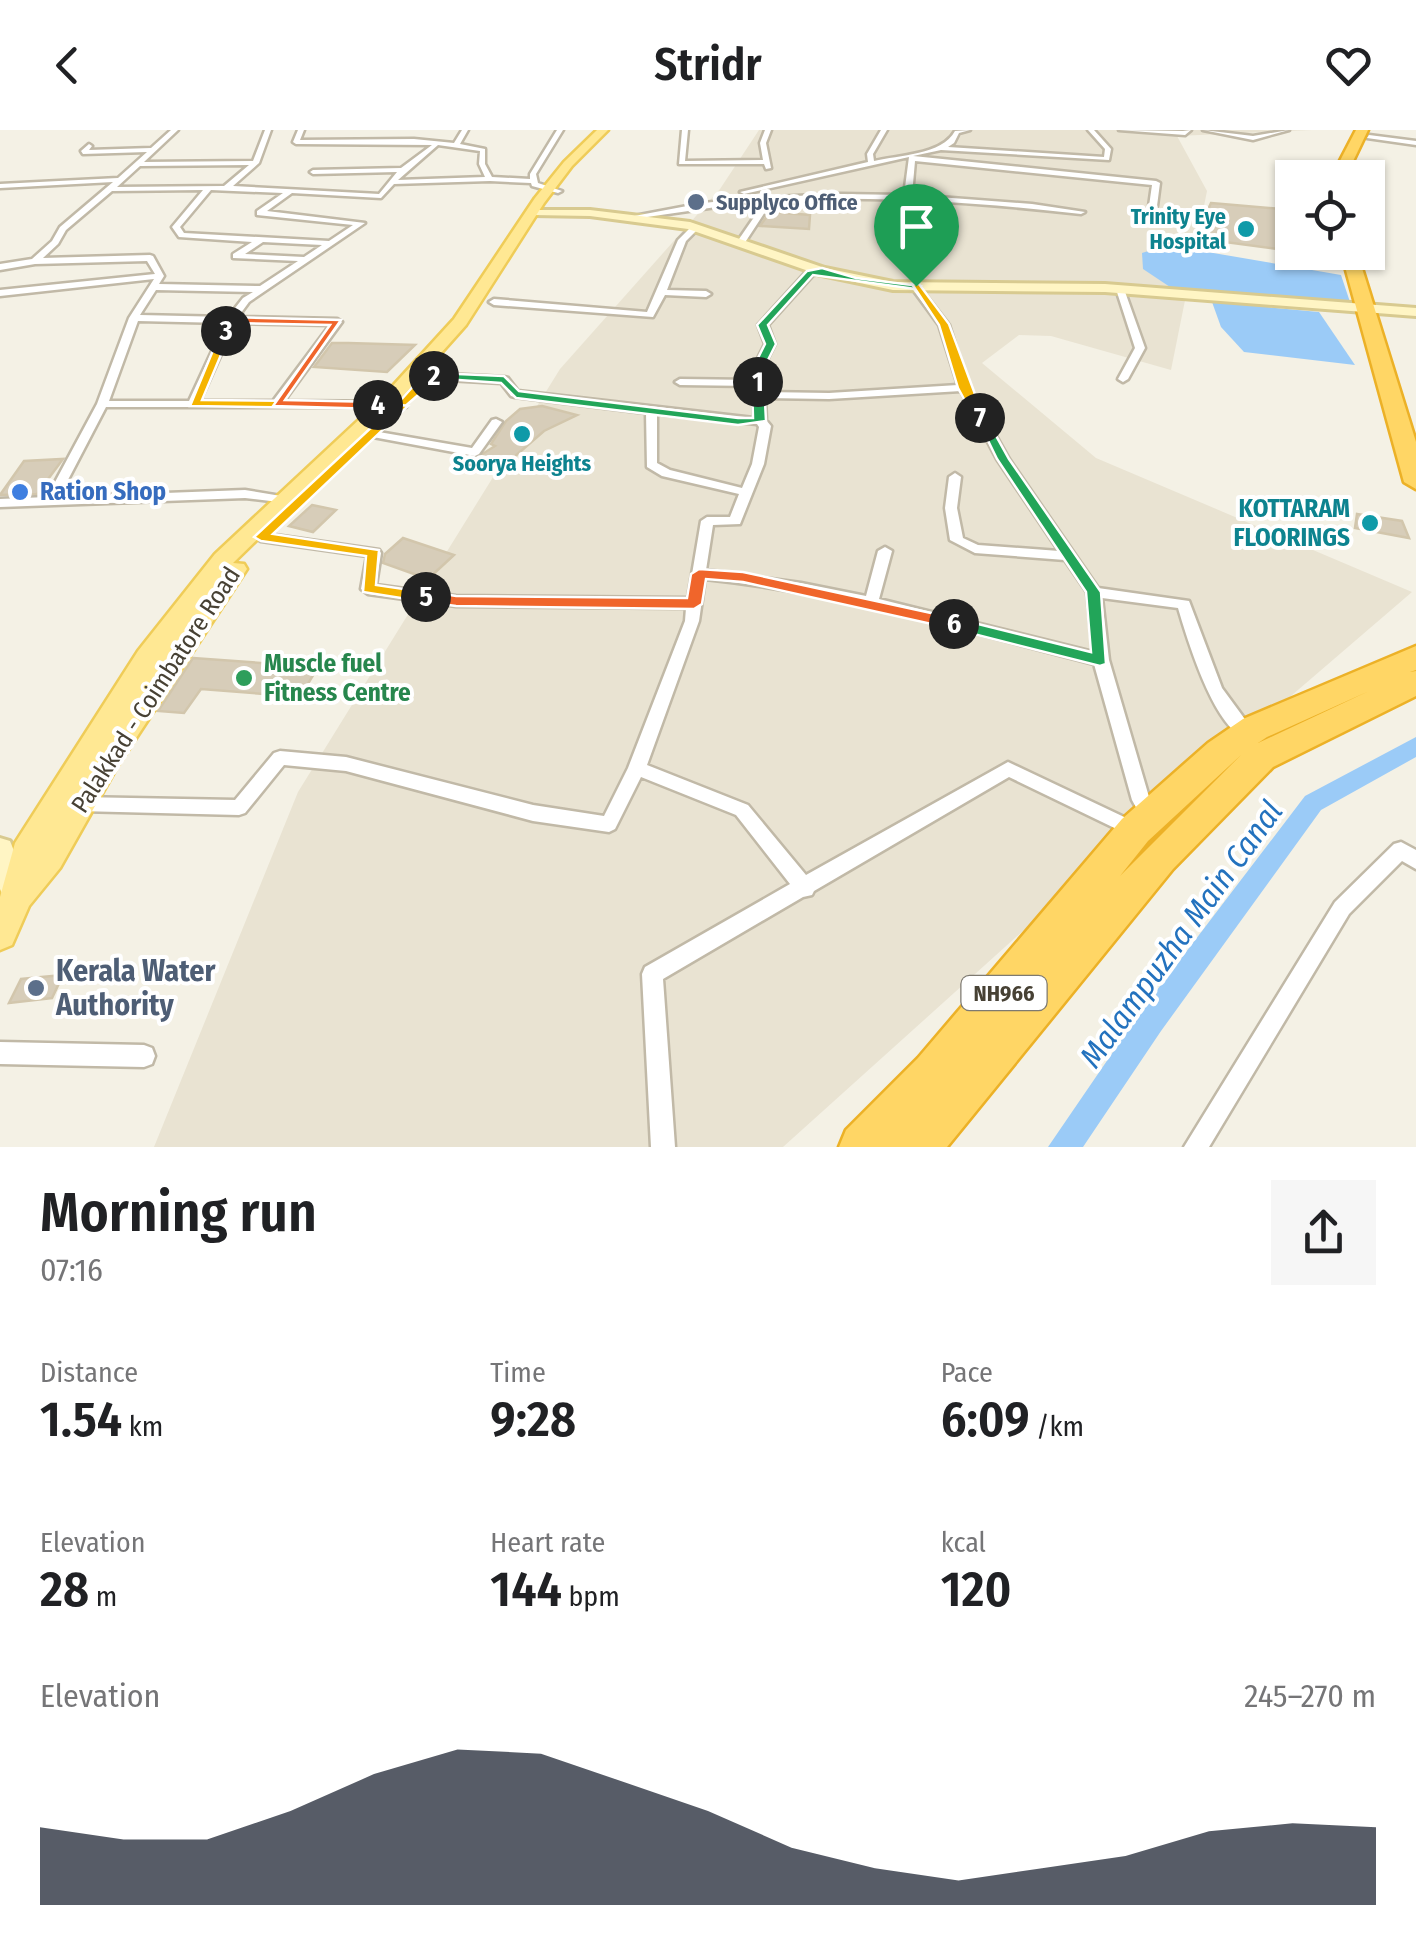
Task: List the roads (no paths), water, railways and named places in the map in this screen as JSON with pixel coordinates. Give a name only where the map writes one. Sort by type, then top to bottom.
[{"type":"highway","points":[[1350,160],[1368,132]]},
{"type":"highway","points":[[1358,160],[1368,132]]},
{"type":"highway","points":[[1357,270],[1376,310],[1373,346],[1416,482]]},
{"type":"highway","points":[[1366,270],[1416,432]]},
{"type":"highway","name":"NH966","points":[[863,1147],[959,1045],[1143,822],[1220,752],[1248,734],[1416,656]]},
{"type":"highway","name":"NH966","points":[[916,1147],[1160,858],[1261,757],[1416,682]]},
{"type":"main road","name":"Palakkad - Coimbatore Road","points":[[18,896],[48,864],[79,804],[160,676],[261,537],[373,434],[458,334],[494,302],[540,212],[547,187],[603,130]]},
{"type":"main road","name":"Palakkad - Coimbatore Road","points":[[547,187],[614,130]]},
{"type":"main road","name":"Palakkad - Coimbatore Road","points":[[0,934],[18,896],[30,843],[147,657],[223,559],[282,500],[429,376],[540,212]]},
{"type":"street","points":[[35,260],[55,242],[62,229],[176,130]]},
{"type":"street","points":[[226,188],[256,163],[268,130]]},
{"type":"street","points":[[300,130],[296,142],[414,141],[483,150],[482,164],[490,179]]},
{"type":"street","points":[[456,145],[465,130]]},
{"type":"street","points":[[547,187],[534,168],[560,130]]},
{"type":"street","points":[[684,130],[682,163],[766,162]]},
{"type":"street","points":[[768,130],[763,144],[766,162],[771,175],[780,182]]},
{"type":"street","points":[[871,163],[870,154],[884,130]]},
{"type":"street","points":[[634,217],[750,195],[780,182],[907,158],[941,148],[952,142],[955,131],[967,130]]},
{"type":"street","points":[[941,148],[1107,159],[1108,149],[1091,130]]},
{"type":"street","points":[[1122,130],[1188,130]]},
{"type":"street","points":[[1206,130],[1253,138],[1286,130]]},
{"type":"street","points":[[1368,132],[1416,143]]},
{"type":"street","points":[[334,153],[339,144]]},
{"type":"street","points":[[110,189],[226,188],[381,196],[403,170],[435,145]]},
{"type":"street","points":[[89,146],[83,152],[154,150]]},
{"type":"street","points":[[907,158],[908,195]]},
{"type":"street","points":[[907,158],[1156,183],[1153,206]]},
{"type":"street","points":[[194,403],[231,320],[246,300],[361,222],[260,213],[329,162]]},
{"type":"street","points":[[141,164],[256,163]]},
{"type":"street","points":[[318,172],[403,170]]},
{"type":"street","points":[[392,182],[490,179],[547,187]]},
{"type":"street","points":[[0,186],[119,180]]},
{"type":"street","points":[[209,188],[176,227],[182,234],[330,243]]},
{"type":"street","points":[[750,195],[908,195],[1081,212]]},
{"type":"street","points":[[740,242],[763,209],[750,195]]},
{"type":"street","points":[[540,212],[634,217],[695,228],[856,280],[916,286],[1120,289],[1416,312]]},
{"type":"street","points":[[494,302],[650,315],[675,254],[695,228]]},
{"type":"street","points":[[260,240],[236,256],[300,260]]},
{"type":"street","points":[[0,267],[35,260],[150,258],[160,276]]},
{"type":"street","points":[[79,804],[170,803],[239,808],[280,758],[346,764],[533,813],[608,824],[637,768],[692,621],[706,521],[735,521],[758,464],[764,426],[760,421],[758,370],[770,344],[762,325],[810,273],[822,270]]},
{"type":"street","points":[[51,501],[102,404],[134,318],[160,276]]},
{"type":"street","points":[[0,293],[160,276]]},
{"type":"street","points":[[656,1144],[652,974],[1008,769],[1143,822],[1141,800],[1106,669],[1100,660],[1094,592],[1003,459],[964,388],[944,324],[916,286]]},
{"type":"street","points":[[154,287],[260,289]]},
{"type":"street","points":[[1120,289],[1140,348],[1123,379]]},
{"type":"street","points":[[662,292],[706,294]]},
{"type":"street","points":[[134,318],[337,322],[277,403]]},
{"type":"street","points":[[429,376],[504,380],[516,394],[760,421]]},
{"type":"street","points":[[680,382],[828,396],[964,388]]},
{"type":"street","points":[[102,404],[394,405]]},
{"type":"street","points":[[652,411],[651,464],[666,473],[745,492]]},
{"type":"street","points":[[373,434],[475,452],[496,422]]},
{"type":"street","points":[[955,478],[951,508],[957,540],[976,549],[1067,556]]},
{"type":"street","points":[[0,503],[244,494],[282,500]]},
{"type":"street","points":[[261,537],[374,553],[368,589],[456,601],[694,604]]},
{"type":"street","points":[[871,604],[884,551]]},
{"type":"street","points":[[699,574],[743,577],[871,604],[1100,660]]},
{"type":"street","points":[[1094,592],[1184,604],[1202,666],[1231,718],[1248,734]]},
{"type":"street","points":[[637,768],[742,810],[805,889]]},
{"type":"street","points":[[0,850],[18,896]]},
{"type":"street","points":[[1196,1147],[1342,908],[1411,850]]},
{"type":"street","points":[[0,1053],[144,1056]]},
{"type":"water","points":[[1167,245],[1275,264],[1275,270],[1341,275],[1351,305],[1173,289],[1143,269],[1142,253]]},
{"type":"water","points":[[1212,302],[1319,312],[1355,365],[1244,352],[1221,327]]},
{"type":"waterway","name":"Malampuzha Main Canal","points":[[1064,1147],[1151,1021],[1313,803],[1416,746]]},
{"type":"place","name":"Supplyco Office","points":[[696,202]]},
{"type":"place","name":"Trinity Eye Hospital","points":[[1246,229]]},
{"type":"place","name":"Soorya Heights","points":[[522,434]]},
{"type":"place","name":"Ration Shop","points":[[20,492]]},
{"type":"place","name":"KOTTARAM FLOORINGS","points":[[1370,523]]},
{"type":"place","name":"Muscle fuel Fitness Centre","points":[[244,678]]},
{"type":"place","name":"Kerala Water Authority","points":[[36,988]]}]
